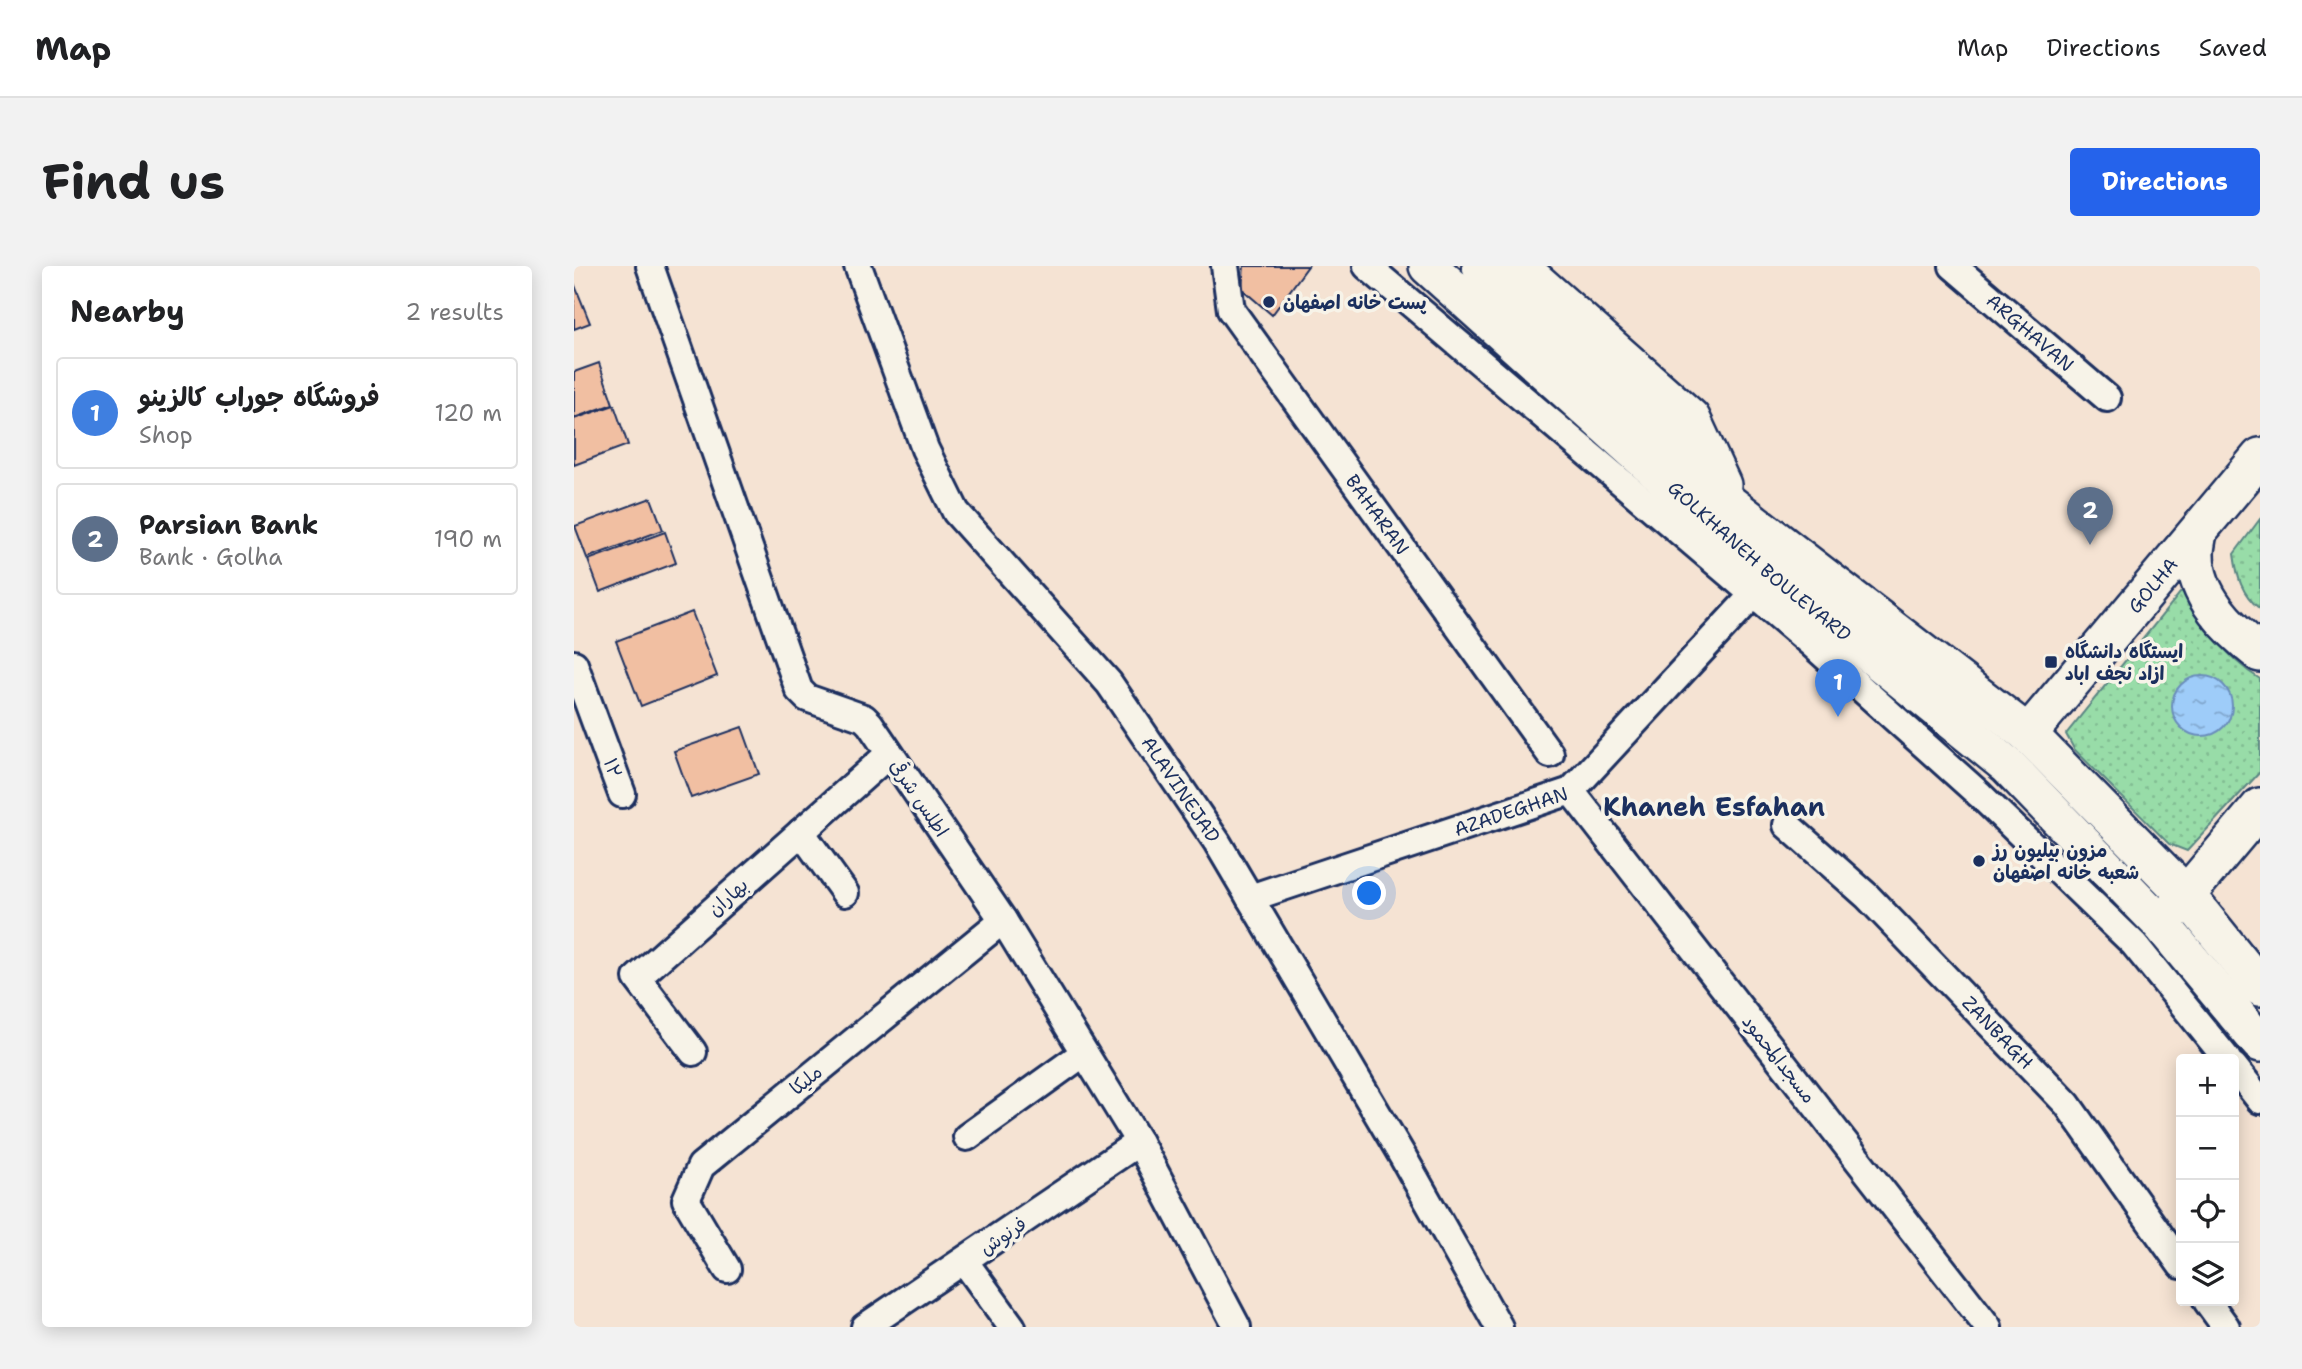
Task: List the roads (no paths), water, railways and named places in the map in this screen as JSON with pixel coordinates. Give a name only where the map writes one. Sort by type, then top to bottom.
[{"type":"main road","name":"GOLKHANEH BOULEVARD","points":[[1428,266],[1763,584],[2007,765],[2161,924],[2260,1043]]},
{"type":"main road","name":"GOLKHANEH BOULEVARD","points":[[1481,266],[1731,505],[2028,734],[2187,896],[2260,986]]},
{"type":"main road","points":[[1519,266],[1691,418],[1731,505]]},
{"type":"main road","name":"GOLHA","points":[[2028,734],[2260,457]]},
{"type":"main road","points":[[2198,532],[2195,554],[2198,576],[2206,594],[2225,621],[2260,653]]},
{"type":"main road","points":[[2161,924],[2260,807]]},
{"type":"street","name":"اطلس شرقی","points":[[650,266],[799,690],[807,698],[868,721],[1003,920],[1139,1142],[1237,1327]]},
{"type":"street","name":"ALAVINEJAD","points":[[858,266],[925,449],[956,512],[1109,683],[1217,842],[1403,1157],[1499,1327]]},
{"type":"street","name":"BAHARAN","points":[[1225,266],[1231,310],[1550,754]]},
{"type":"street","points":[[1367,266],[1763,584],[2134,944],[2223,1054]]},
{"type":"street","name":"ARGHAVAN","points":[[1953,266],[2107,398]]},
{"type":"street","name":"AZADEGHAN","points":[[1251,898],[1571,792],[1763,584]]},
{"type":"street","name":"۱۲","points":[[574,664],[622,794]]},
{"type":"street","name":"بهاران","points":[[693,1052],[637,978],[889,754]]},
{"type":"street","name":"مسجدالمحمود","points":[[1571,792],[1988,1327]]},
{"type":"street","name":"ZANBAGH","points":[[1787,825],[1867,896],[2067,1104],[2176,1258]]},
{"type":"street","points":[[801,832],[845,893]]},
{"type":"street","name":"ملیکا","points":[[727,1269],[686,1200],[701,1166],[1003,920]]},
{"type":"street","points":[[967,1136],[1084,1053]]},
{"type":"street","points":[[2239,1074],[2260,1100]]},
{"type":"street","name":"فرنوش","points":[[865,1327],[1139,1142]]},
{"type":"street","points":[[965,1262],[1012,1327]]},
{"type":"street","points":[[2211,1306],[2226,1327]]},
{"type":"water","points":[[2196,676],[2208,676],[2227,689],[2232,706],[2230,718],[2219,731],[2208,736],[2196,736],[2177,723],[2172,712],[2172,700],[2185,681]]},
{"type":"place","name":"پست خانه اصفهان","points":[[1269,302]]},
{"type":"place","name":"Parsian Bank","points":[[2090,545]]},
{"type":"place","name":"ایستگاه دانشگاه ازاد نجف اباد","points":[[2051,662]]},
{"type":"place","name":"فروشگاه جوراب کالزینو","points":[[1838,717]]},
{"type":"place","name":"مزون بیلیون رز شعبه خانه اصفهان","points":[[1979,861]]},
{"type":"district","name":"Khaneh Esfahan","points":[[1714,806]]}]
